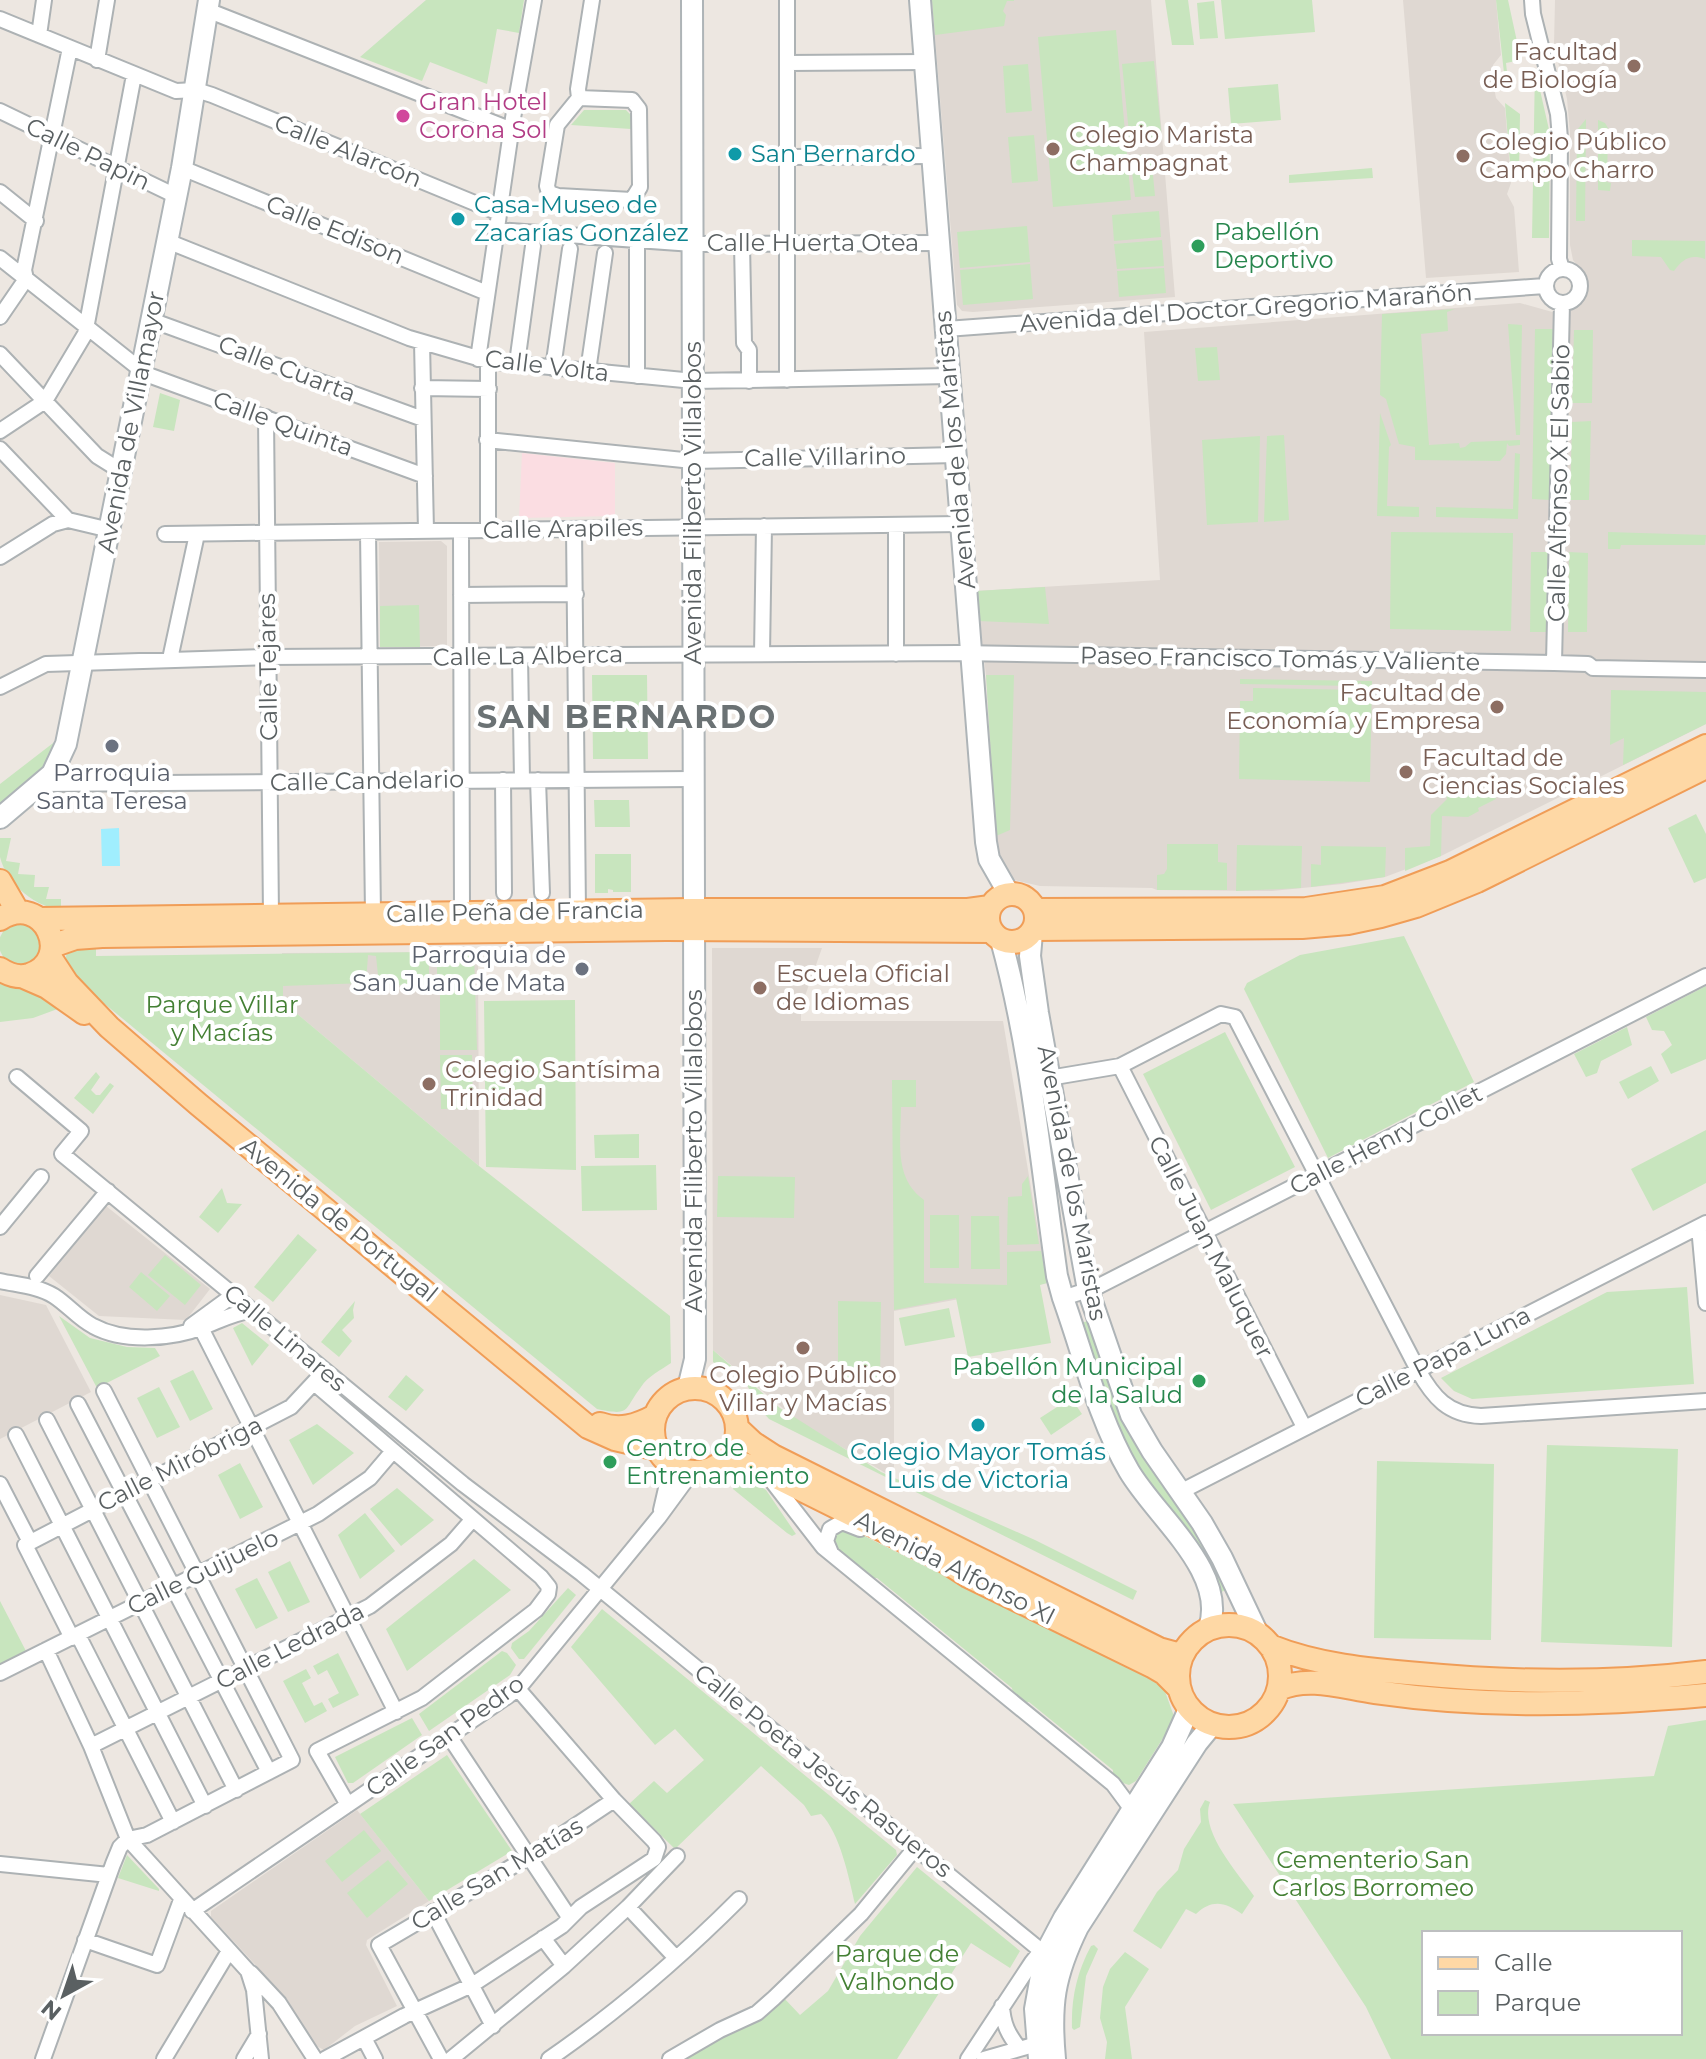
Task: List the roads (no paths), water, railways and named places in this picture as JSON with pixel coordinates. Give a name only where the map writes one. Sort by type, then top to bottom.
[{"type":"main road","name":"Avenida Filiberto Villalobos","points":[[688,1388],[695,1359],[692,0]]},
{"type":"main road","name":"Avenida de los Maristas","points":[[920,0],[986,842],[989,859],[1009,894]]},
{"type":"main road","name":"Avenida de Villamayor","points":[[0,818],[41,784],[58,764],[66,744],[182,168],[208,5]]},
{"type":"main road","points":[[1034,924],[1023,896],[1009,894],[990,907],[988,918],[996,936],[1020,942],[1034,924],[1306,909],[1385,897],[1446,874],[1706,746]]},
{"type":"main road","points":[[1034,924],[1302,927],[1381,916],[1416,906],[1477,881],[1706,767]]},
{"type":"main road","points":[[0,881],[19,917]]},
{"type":"main road","name":"Calle Peña de Francia","points":[[51,952],[75,938],[102,936],[692,920],[990,907]]},
{"type":"main road","name":"Calle Peña de Francia","points":[[19,917],[578,912],[996,936]]},
{"type":"main road","name":"Avenida de Portugal","points":[[19,917],[49,931],[51,952],[67,983],[109,1027],[198,1104],[588,1427],[661,1454]]},
{"type":"main road","name":"Avenida de los Maristas","points":[[1034,924],[1030,956],[1088,1290],[1131,1415],[1222,1558],[1264,1640]]},
{"type":"main road","name":"Avenida de los Maristas","points":[[996,936],[1014,993],[1063,1298],[1111,1433],[1129,1471],[1204,1571],[1214,1605],[1209,1628]]},
{"type":"main road","points":[[6,972],[40,970],[51,952]]},
{"type":"main road","name":"Avenida de Portugal","points":[[6,972],[47,987],[78,1010],[109,1027]]},
{"type":"main road","points":[[688,1388],[708,1390],[725,1401],[737,1428],[737,1439],[727,1458],[713,1468],[692,1472],[678,1468],[661,1454],[653,1427],[655,1416],[672,1395],[688,1388]]},
{"type":"main road","name":"Avenida de Portugal","points":[[571,1412],[619,1428],[655,1416]]},
{"type":"main road","name":"Avenida Alfonso XI","points":[[737,1428],[761,1449],[837,1489],[1159,1649],[1181,1655]]},
{"type":"main road","name":"Avenida Alfonso XI","points":[[727,1458],[766,1472],[1152,1666],[1178,1687]]},
{"type":"main road","points":[[1264,1640],[1280,1672],[1279,1689],[1271,1707],[1251,1723],[1238,1727],[1211,1726],[1189,1709],[1178,1687],[1181,1655],[1198,1635],[1209,1628],[1226,1625],[1242,1626],[1264,1640],[1316,1661],[1395,1672],[1487,1680],[1597,1680],[1706,1672]]},
{"type":"main road","points":[[1279,1689],[1303,1681],[1388,1694],[1541,1705],[1706,1695]]},
{"type":"main road","points":[[1032,2049],[1035,2009],[1045,1954],[1064,1918],[1172,1747],[1189,1709]]},
{"type":"main road","points":[[1032,2049],[1078,1927],[1211,1726]]},
{"type":"main road","points":[[1032,2049],[1055,2059]]},
{"type":"street","points":[[39,35],[44,0]]},
{"type":"street","points":[[97,60],[107,0]]},
{"type":"street","points":[[488,530],[489,389],[483,360],[487,293],[534,0]]},
{"type":"street","points":[[579,98],[632,100],[639,109],[640,187],[632,200],[572,197],[549,193],[547,186],[557,125],[579,98],[592,0]]},
{"type":"street","points":[[787,0],[787,380]]},
{"type":"street","points":[[1532,0],[1558,114],[1559,259],[1562,269]]},
{"type":"street","points":[[208,5],[512,130]]},
{"type":"street","name":"Calle Alarcón","points":[[0,19],[176,91],[196,90],[499,213]]},
{"type":"street","points":[[0,317],[26,279],[24,270],[70,48]]},
{"type":"street","points":[[788,63],[925,62]]},
{"type":"street","points":[[0,431],[45,401],[82,340],[134,75]]},
{"type":"street","name":"Calle Papin","points":[[0,111],[176,196]]},
{"type":"street","points":[[788,157],[932,156]]},
{"type":"street","name":"Calle Edison","points":[[182,168],[487,293]]},
{"type":"street","points":[[0,192],[36,221]]},
{"type":"street","name":"Calle Huerta Otea","points":[[496,230],[693,244],[939,243]]},
{"type":"street","points":[[637,240],[637,376]]},
{"type":"street","name":"Calle Volta","points":[[167,241],[422,342],[483,360],[694,381],[949,376]]},
{"type":"street","points":[[742,244],[744,343],[749,350],[749,381]]},
{"type":"street","points":[[517,363],[533,246]]},
{"type":"street","points":[[553,368],[570,249]]},
{"type":"street","points":[[588,371],[605,253]]},
{"type":"street","name":"Calle Quinta","points":[[0,258],[141,371],[425,476]]},
{"type":"street","points":[[1562,269],[1575,274],[1580,289],[1575,298],[1562,303],[1550,298],[1545,286],[1549,275],[1562,269]]},
{"type":"street","name":"Avenida del Doctor Gregorio Marañón","points":[[946,329],[1545,286]]},
{"type":"street","name":"Calle Alfonso X El Sabio","points":[[1554,663],[1562,303]]},
{"type":"street","name":"Calle Cuarta","points":[[151,320],[423,419]]},
{"type":"street","points":[[422,342],[426,531]]},
{"type":"street","points":[[0,354],[97,456],[121,471]]},
{"type":"street","points":[[422,388],[489,389]]},
{"type":"street","name":"Calle Tejares","points":[[266,417],[271,916]]},
{"type":"street","name":"Calle Villarino","points":[[487,440],[693,461],[956,455]]},
{"type":"street","points":[[0,449],[68,520]]},
{"type":"street","points":[[0,557],[53,524],[68,520],[110,530]]},
{"type":"street","name":"Calle Arapiles","points":[[165,534],[961,524]]},
{"type":"street","points":[[896,525],[896,654]]},
{"type":"street","points":[[762,654],[764,526]]},
{"type":"street","points":[[574,529],[578,912]]},
{"type":"street","points":[[461,531],[462,914]]},
{"type":"street","points":[[368,532],[373,914]]},
{"type":"street","points":[[170,659],[197,534]]},
{"type":"street","points":[[461,595],[576,594]]},
{"type":"street","name":"Calle La Alberca","points":[[0,687],[39,665],[83,661],[693,654],[972,655]]},
{"type":"street","name":"Paseo Francisco Tomás y Valiente","points":[[972,655],[1588,664],[1594,660],[1706,662]]},
{"type":"street","points":[[520,656],[522,780]]},
{"type":"street","name":"Paseo Francisco Tomás y Valiente","points":[[1588,664],[1593,668],[1706,670]]},
{"type":"street","name":"Calle Candelario","points":[[41,784],[693,779]]},
{"type":"street","points":[[503,780],[504,893]]},
{"type":"street","points":[[538,780],[542,893]]},
{"type":"street","name":"Calle Henry Collet","points":[[1063,1298],[1088,1290],[1204,1233],[1706,976]]},
{"type":"street","points":[[1049,1078],[1120,1066],[1221,1014],[1232,1015],[1238,1020],[1418,1370],[1432,1395],[1444,1406],[1467,1416],[1706,1401]]},
{"type":"street","name":"Calle Juan Maluquer","points":[[1120,1066],[1304,1427]]},
{"type":"street","name":"Calle Linares","points":[[17,1077],[81,1131],[62,1154],[463,1484],[600,1589]]},
{"type":"street","points":[[3,1217],[41,1177]]},
{"type":"street","points":[[37,1276],[108,1191]]},
{"type":"street","points":[[1702,1225],[1706,1303]]},
{"type":"street","name":"Calle Papa Luna","points":[[1180,1492],[1702,1225]]},
{"type":"street","points":[[0,1281],[52,1295],[95,1328],[139,1337],[173,1335],[201,1328],[238,1312],[250,1311]]},
{"type":"street","points":[[173,1335],[196,1323],[232,1296]]},
{"type":"street","points":[[201,1328],[396,1712],[317,1751],[348,1805]]},
{"type":"street","name":"Calle Miróbriga","points":[[27,1543],[291,1407],[324,1371]]},
{"type":"street","name":"Calle Linares","points":[[314,1383],[547,1583],[548,1594],[536,1610],[440,1685],[396,1712]]},
{"type":"street","points":[[43,2059],[120,1847],[128,1839],[147,1835],[292,1760],[104,1391]]},
{"type":"street","points":[[78,1404],[269,1772]]},
{"type":"street","points":[[47,1420],[236,1790]]},
{"type":"street","points":[[16,1435],[205,1806]]},
{"type":"street","name":"Calle Guijuelo","points":[[0,1673],[333,1506],[370,1478],[393,1451]]},
{"type":"street","name":"Calle San Pedro","points":[[659,1517],[667,1484],[661,1454]]},
{"type":"street","name":"Calle San Pedro","points":[[186,1906],[348,1805],[518,1689],[659,1517],[692,1472]]},
{"type":"street","points":[[766,1472],[809,1531],[831,1554],[1113,1784],[1133,1811]]},
{"type":"street","points":[[0,1484],[27,1543],[173,1822]]},
{"type":"street","name":"Calle Ledrada","points":[[91,1746],[375,1603],[451,1544],[472,1520]]},
{"type":"street","points":[[831,1554],[827,1534],[842,1522],[926,1563],[968,1576]]},
{"type":"street","name":"Calle Poeta Jesús Rasueros","points":[[600,1589],[1045,1954]]},
{"type":"street","points":[[46,1650],[91,1746],[128,1839],[186,1906],[279,2003],[315,2059]]},
{"type":"street","points":[[325,2059],[472,1985],[562,1926],[569,1917],[654,1859],[658,1847],[654,1841],[614,1800],[518,1689]]},
{"type":"street","points":[[449,1736],[569,1917]]},
{"type":"street","points":[[1113,1784],[1129,1788],[1138,1784],[1172,1747]]},
{"type":"street","name":"Calle San Matías","points":[[414,2013],[379,1945],[530,1856],[614,1800]]},
{"type":"street","points":[[670,2059],[757,2013],[861,1914],[916,1847]]},
{"type":"street","points":[[451,2059],[564,1966],[677,1856]]},
{"type":"street","points":[[0,1864],[109,1875]]},
{"type":"street","points":[[623,1881],[632,1902],[676,1958]]},
{"type":"street","points":[[549,2059],[596,2025],[676,1958],[739,1899]]},
{"type":"street","points":[[85,1940],[157,1965],[186,1906]]},
{"type":"street","points":[[433,1912],[493,2026]]},
{"type":"street","points":[[543,1938],[564,1966]]},
{"type":"street","points":[[164,2059],[229,1951]]},
{"type":"street","points":[[968,2059],[1032,1962],[1045,1954]]},
{"type":"street","points":[[248,1971],[254,1990],[259,2034],[252,2058]]},
{"type":"street","points":[[1002,2006],[1003,2023],[1009,2036],[1032,2049]]},
{"type":"street","points":[[414,2013],[420,2018],[441,2059]]},
{"type":"street","points":[[364,2038],[375,2059]]},
{"type":"street","points":[[988,2057],[1032,2049]]},
{"type":"water","points":[[119,828],[120,866],[102,866],[101,829]]},
{"type":"place","name":"Facultad de Biología","points":[[1634,66]]},
{"type":"place","name":"Gran Hotel Corona Sol","points":[[403,116]]},
{"type":"place","name":"Colegio Marista Champagnat","points":[[1053,149]]},
{"type":"place","name":"San Bernardo","points":[[735,154]]},
{"type":"place","name":"Colegio Público Campo Charro","points":[[1463,156]]},
{"type":"place","name":"Casa-Museo de Zacarías González","points":[[458,219]]},
{"type":"place","name":"Pabellón Deportivo","points":[[1198,246]]},
{"type":"place","name":"Facultad de Economía y Empresa","points":[[1497,707]]},
{"type":"place","name":"Parroquia Santa Teresa","points":[[112,746]]},
{"type":"place","name":"Facultad de Ciencias Sociales","points":[[1406,772]]},
{"type":"place","name":"Parroquia de San Juan de Mata","points":[[582,969]]},
{"type":"place","name":"Escuela Oficial de Idiomas","points":[[760,988]]},
{"type":"place","name":"Colegio Santísima Trinidad","points":[[429,1084]]},
{"type":"place","name":"Colegio Público Villar y Macías","points":[[803,1348]]},
{"type":"place","name":"Pabellón Municipal de la Salud","points":[[1199,1381]]},
{"type":"place","name":"Colegio Mayor Tomás Luis de Victoria","points":[[978,1425]]},
{"type":"place","name":"Centro de Entrenamiento","points":[[610,1462]]},
{"type":"district","name":"SAN BERNARDO","points":[[627,717]]},
{"type":"park label","name":"Parque Villar y Macías","points":[[222,1019]]},
{"type":"park label","name":"Cementerio San Carlos Borromeo","points":[[1373,1874]]},
{"type":"park label","name":"Parque de Valhondo","points":[[897,1968]]}]
